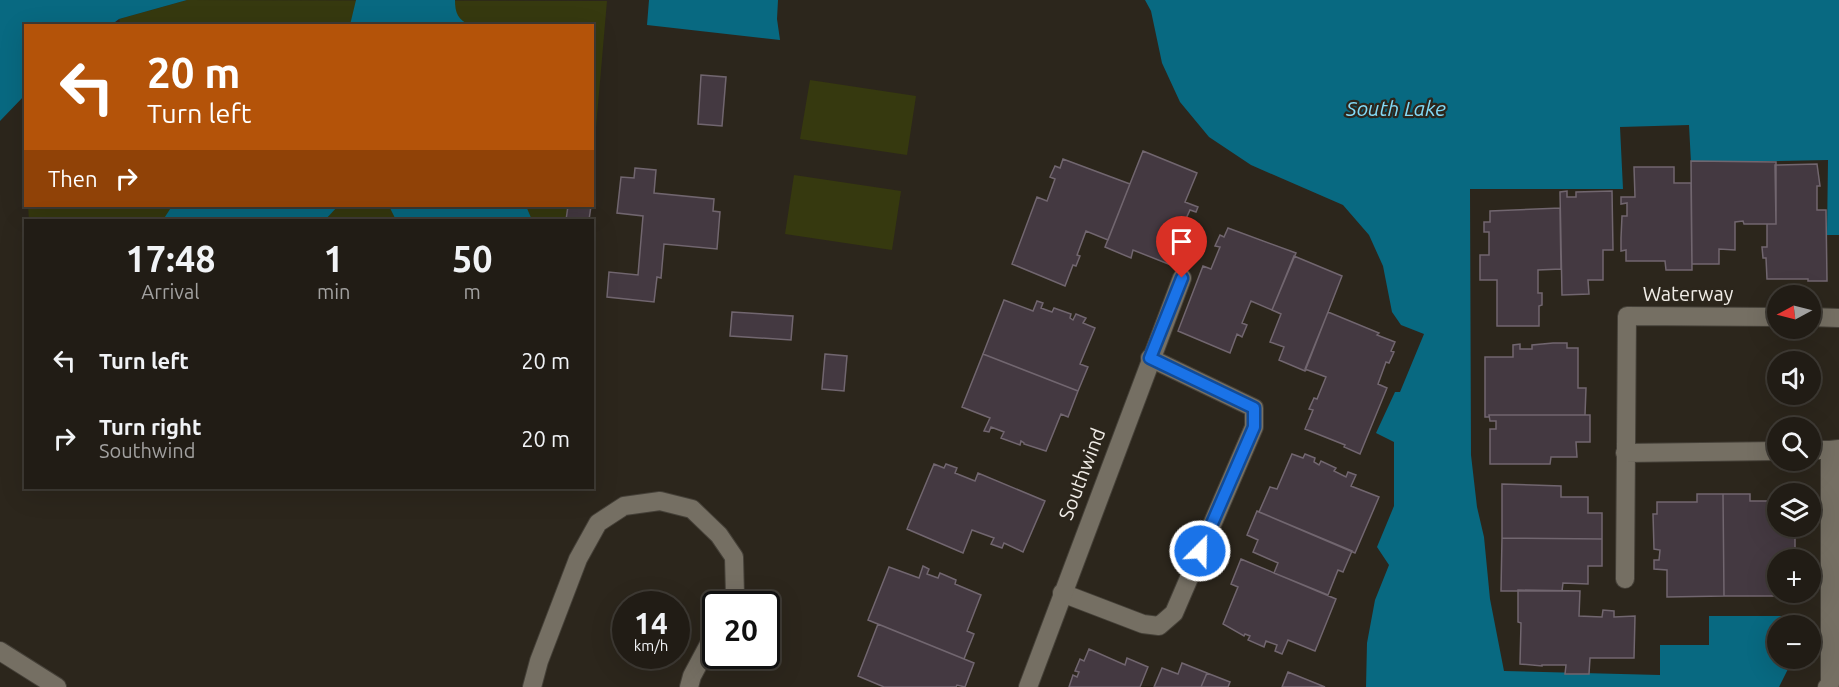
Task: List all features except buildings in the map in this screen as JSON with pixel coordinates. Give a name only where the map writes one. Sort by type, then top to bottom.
[{"type":"street","name":"Southwind","points":[[1028,687],[1182,278]]},
{"type":"street","name":"Waterway","points":[[1625,579],[1627,316],[1767,317]]},
{"type":"street","points":[[1821,317],[1839,318]]},
{"type":"street","points":[[1062,593],[1143,624],[1159,626],[1174,613],[1254,427],[1254,408],[1150,358]]},
{"type":"street","points":[[1832,685],[1834,450]]},
{"type":"street","points":[[1625,453],[1767,451]]},
{"type":"street","points":[[532,687],[578,559],[598,523],[624,506],[660,501],[692,509],[719,535],[734,557],[735,591]]},
{"type":"street","points":[[0,651],[57,687]]},
{"type":"street","points":[[689,687],[702,657]]},
{"type":"green space","points":[[187,0],[607,1],[594,150],[594,24],[120,24],[119,19]]},
{"type":"green space","points":[[810,80],[916,96],[907,155],[800,139]]},
{"type":"green space","points":[[794,175],[901,191],[892,250],[785,234]]},
{"type":"green space","points":[[28,207],[589,207],[587,219],[29,219]]},
{"type":"water","points":[[0,0],[187,0],[119,19],[112,24],[24,24],[24,96],[0,121]]},
{"type":"water","points":[[356,0],[455,0],[458,16],[468,24],[350,24]]},
{"type":"water","points":[[649,0],[778,0],[777,19],[780,40],[647,25]]},
{"type":"water","name":"South Lake","points":[[1145,0],[1839,0],[1839,235],[1827,235],[1828,160],[1691,163],[1689,125],[1620,127],[1623,189],[1470,189],[1471,455],[1477,507],[1484,537],[1490,599],[1504,671],[1660,675],[1660,645],[1709,645],[1709,616],[1767,616],[1767,669],[1788,669],[1779,687],[1366,687],[1367,643],[1375,600],[1389,565],[1377,547],[1394,506],[1394,442],[1376,433],[1395,392],[1400,392],[1424,334],[1401,325],[1392,312],[1383,266],[1369,235],[1343,205],[1251,165],[1209,137],[1180,102],[1162,63],[1151,11]]},
{"type":"water","points":[[171,207],[337,207],[326,219],[164,219]]},
{"type":"water","points":[[390,207],[526,207],[532,219],[396,219]]},
{"type":"route","points":[[1182,278],[1150,358],[1254,408],[1254,427],[1200,551]]}]
